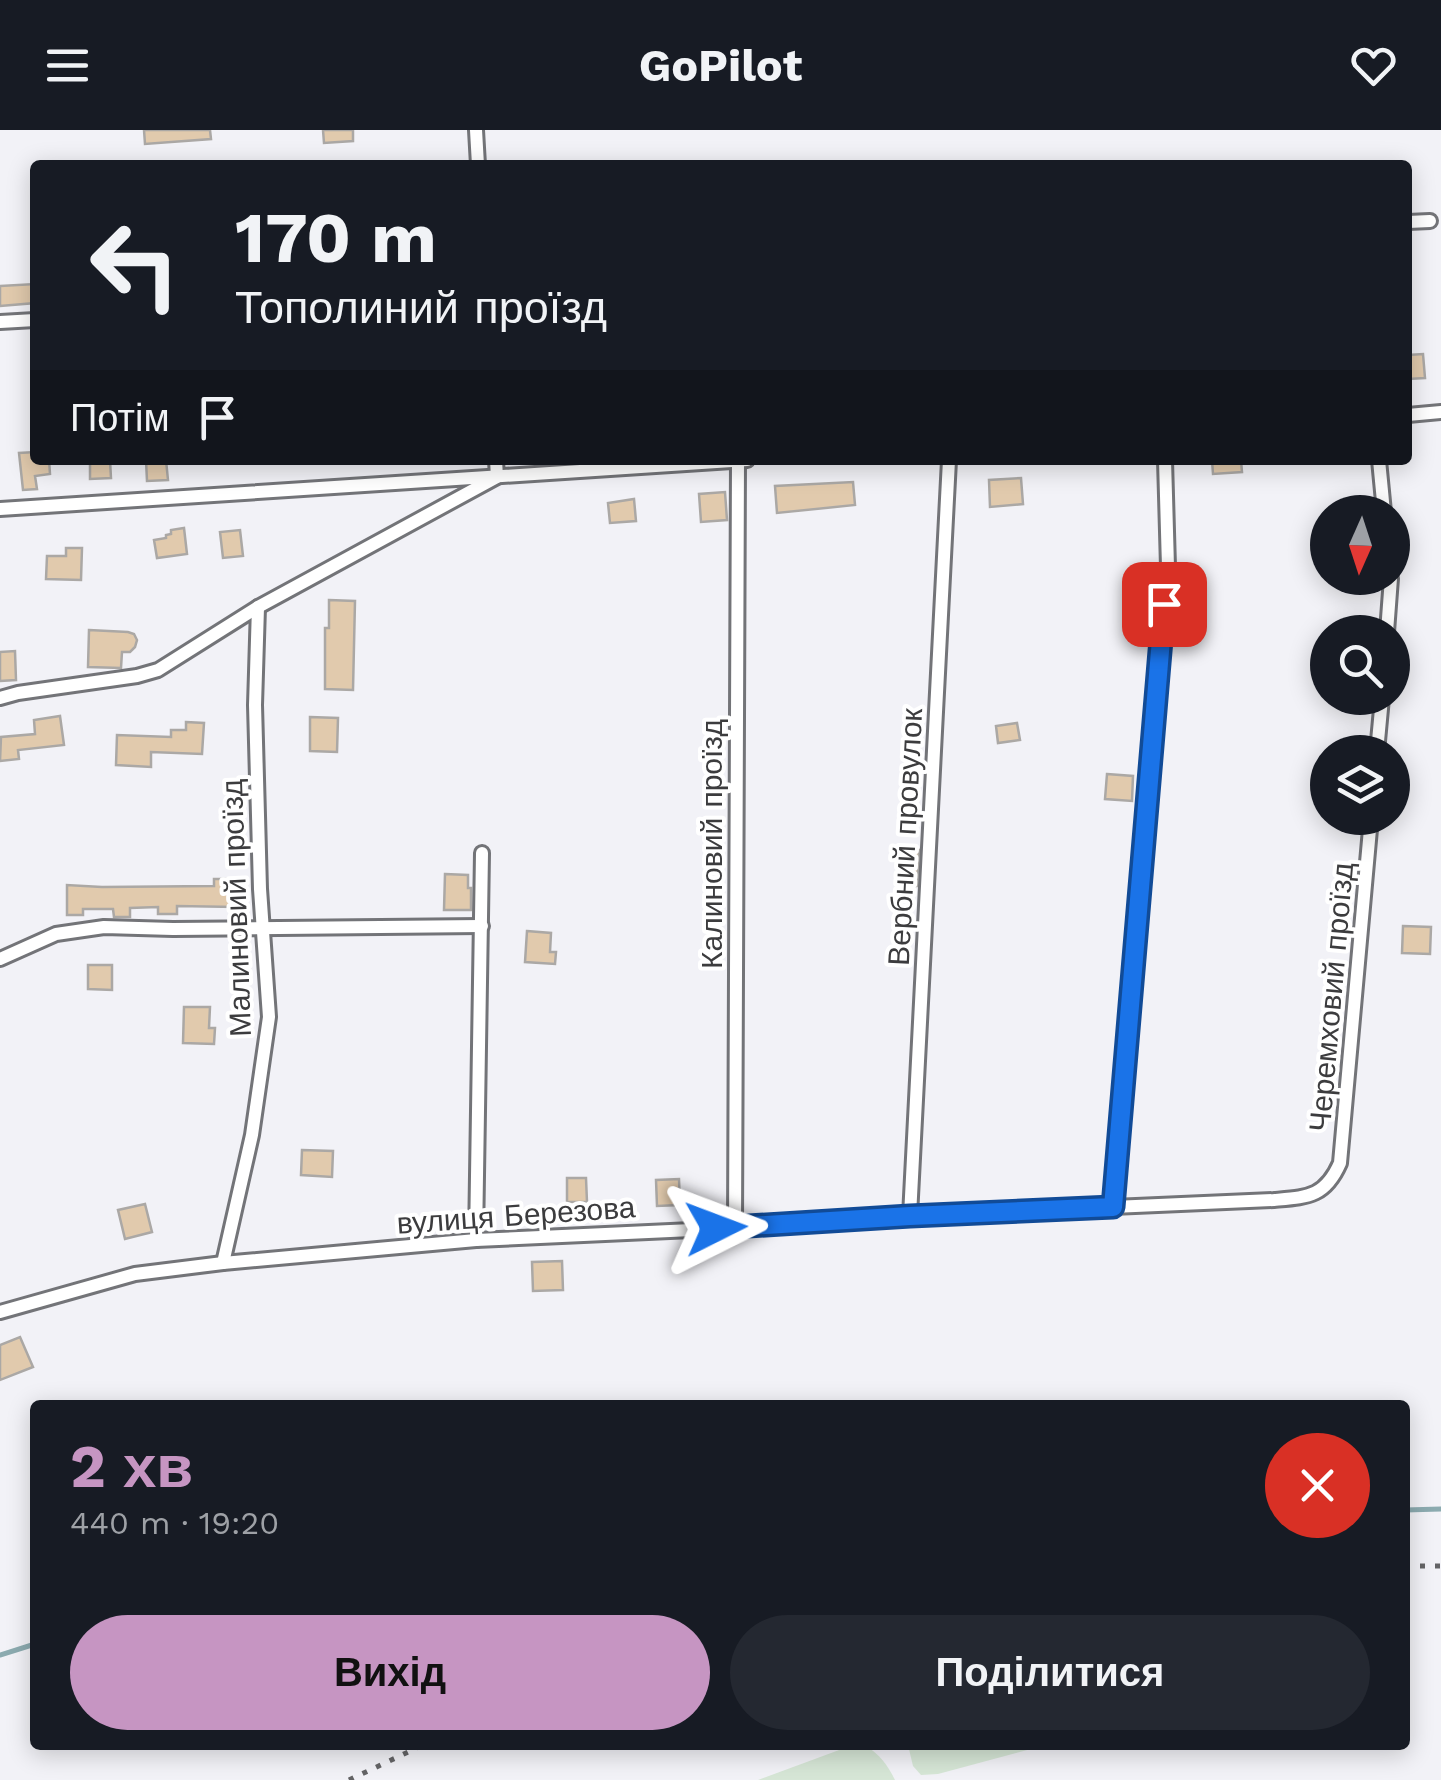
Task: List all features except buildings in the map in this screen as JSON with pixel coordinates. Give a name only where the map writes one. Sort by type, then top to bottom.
[{"type":"street","points":[[476,130],[478,160]]},
{"type":"street","points":[[1412,222],[1430,221]]},
{"type":"street","points":[[0,322],[30,320]]},
{"type":"street","points":[[1412,414],[1441,412]]},
{"type":"street","points":[[497,465],[498,477]]},
{"type":"street","points":[[0,508],[667,465]]},
{"type":"street","name":"Калиновий проїзд","points":[[735,1228],[738,465]]},
{"type":"street","name":"Вербний провулок","points":[[910,1216],[949,465]]},
{"type":"street","points":[[1113,1207],[1168,567],[1165,465]]},
{"type":"street","points":[[1379,465],[1382,495]]},
{"type":"street","points":[[0,698],[158,670],[258,606],[498,477]]},
{"type":"street","name":"Малиновий проїзд","points":[[223,1263],[252,1135],[269,1017],[262,928],[255,705],[258,606]]},
{"type":"street","name":"Черемховий проїзд","points":[[1334,1178],[1342,1147],[1370,835]]},
{"type":"street","points":[[476,1240],[482,853]]},
{"type":"street","points":[[0,959],[56,934],[104,927],[482,926]]},
{"type":"street","name":"вулиця Березова","points":[[0,1312],[135,1274],[223,1263],[476,1240],[1304,1198],[1322,1191],[1334,1178]]},
{"type":"green space","points":[[839,1750],[872,1750],[895,1780],[758,1780]]},
{"type":"green space","points":[[909,1750],[1027,1750],[938,1774],[921,1775],[913,1766]]},
{"type":"waterway","points":[[1410,1510],[1441,1509]]},
{"type":"waterway","points":[[0,1655],[30,1646]]},
{"type":"railway","points":[[1410,1566],[1441,1566]]},
{"type":"railway","points":[[349,1780],[412,1750]]},
{"type":"route","points":[[716,1228],[1113,1207],[1164,604]]}]
